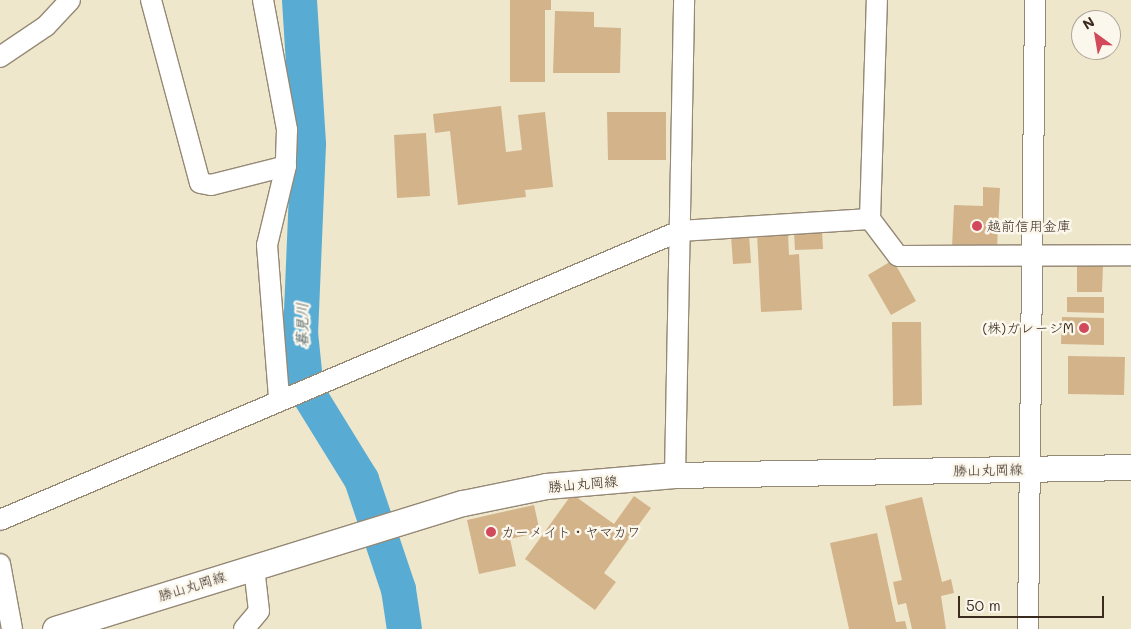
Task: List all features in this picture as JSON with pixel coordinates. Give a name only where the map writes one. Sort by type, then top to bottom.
[{"type":"main road","name":"勝山丸岡線","points":[[55,629],[402,521],[546,486],[675,475],[1131,467]]},
{"type":"street","points":[[0,57],[46,26],[70,0]]},
{"type":"street","points":[[151,0],[200,183],[211,185],[286,166]]},
{"type":"street","points":[[264,0],[287,130],[286,166],[267,245],[284,397]]},
{"type":"street","points":[[675,475],[684,0]]},
{"type":"street","points":[[877,0],[870,218],[898,256],[1033,259],[1131,255]]},
{"type":"street","points":[[1028,629],[1028,470],[1033,259],[1035,0]]},
{"type":"street","points":[[0,520],[284,397],[680,231],[870,218]]},
{"type":"street","points":[[0,564],[12,629]]},
{"type":"street","points":[[244,629],[259,611],[254,567]]},
{"type":"building","points":[[510,0],[551,0],[551,10],[545,10],[545,82],[510,82]]},
{"type":"building","points":[[555,11],[594,12],[594,27],[621,28],[620,73],[553,73]]},
{"type":"building","points":[[501,106],[506,152],[522,150],[518,115],[545,112],[553,187],[525,190],[526,197],[458,205],[450,131],[435,133],[433,114]]},
{"type":"building","points":[[607,112],[666,112],[666,160],[608,160]]},
{"type":"building","points":[[426,133],[430,196],[397,198],[394,135]]},
{"type":"building","points":[[983,187],[1000,188],[997,249],[952,247],[954,205],[983,206]]},
{"type":"building","points":[[822,231],[823,249],[795,250],[794,232]]},
{"type":"building","points":[[788,232],[789,255],[799,254],[802,310],[761,312],[757,234]]},
{"type":"building","points":[[749,235],[751,263],[733,264],[731,236]]},
{"type":"building","points":[[893,260],[916,301],[891,315],[868,275]]},
{"type":"building","points":[[1077,266],[1103,266],[1102,292],[1077,292]]},
{"type":"building","points":[[1067,297],[1104,297],[1104,313],[1067,312]]},
{"type":"building","points":[[1062,317],[1104,318],[1104,345],[1061,344]]},
{"type":"building","points":[[892,322],[921,322],[922,405],[893,406]]},
{"type":"building","points":[[1068,356],[1125,357],[1124,395],[1068,394]]},
{"type":"building","points":[[572,494],[614,524],[634,496],[651,508],[604,573],[616,582],[595,610],[525,559]]},
{"type":"building","points":[[922,497],[942,582],[951,579],[954,593],[941,596],[946,629],[912,629],[906,603],[898,605],[893,582],[902,580],[885,506]]},
{"type":"building","points":[[534,505],[540,532],[510,539],[516,566],[479,574],[467,520]]},
{"type":"building","points":[[877,533],[896,622],[905,621],[907,629],[849,629],[830,543]]},
{"type":"waterway","name":"暮見川","points":[[299,0],[308,144],[300,332],[306,390],[361,479],[398,589],[404,629]]},
{"type":"place","name":"越前信用金庫","points":[[977,226]]},
{"type":"place","name":"(株)ガレージM","points":[[1084,328]]},
{"type":"place","name":"カーメイト・ヤマカワ","points":[[491,532]]}]
